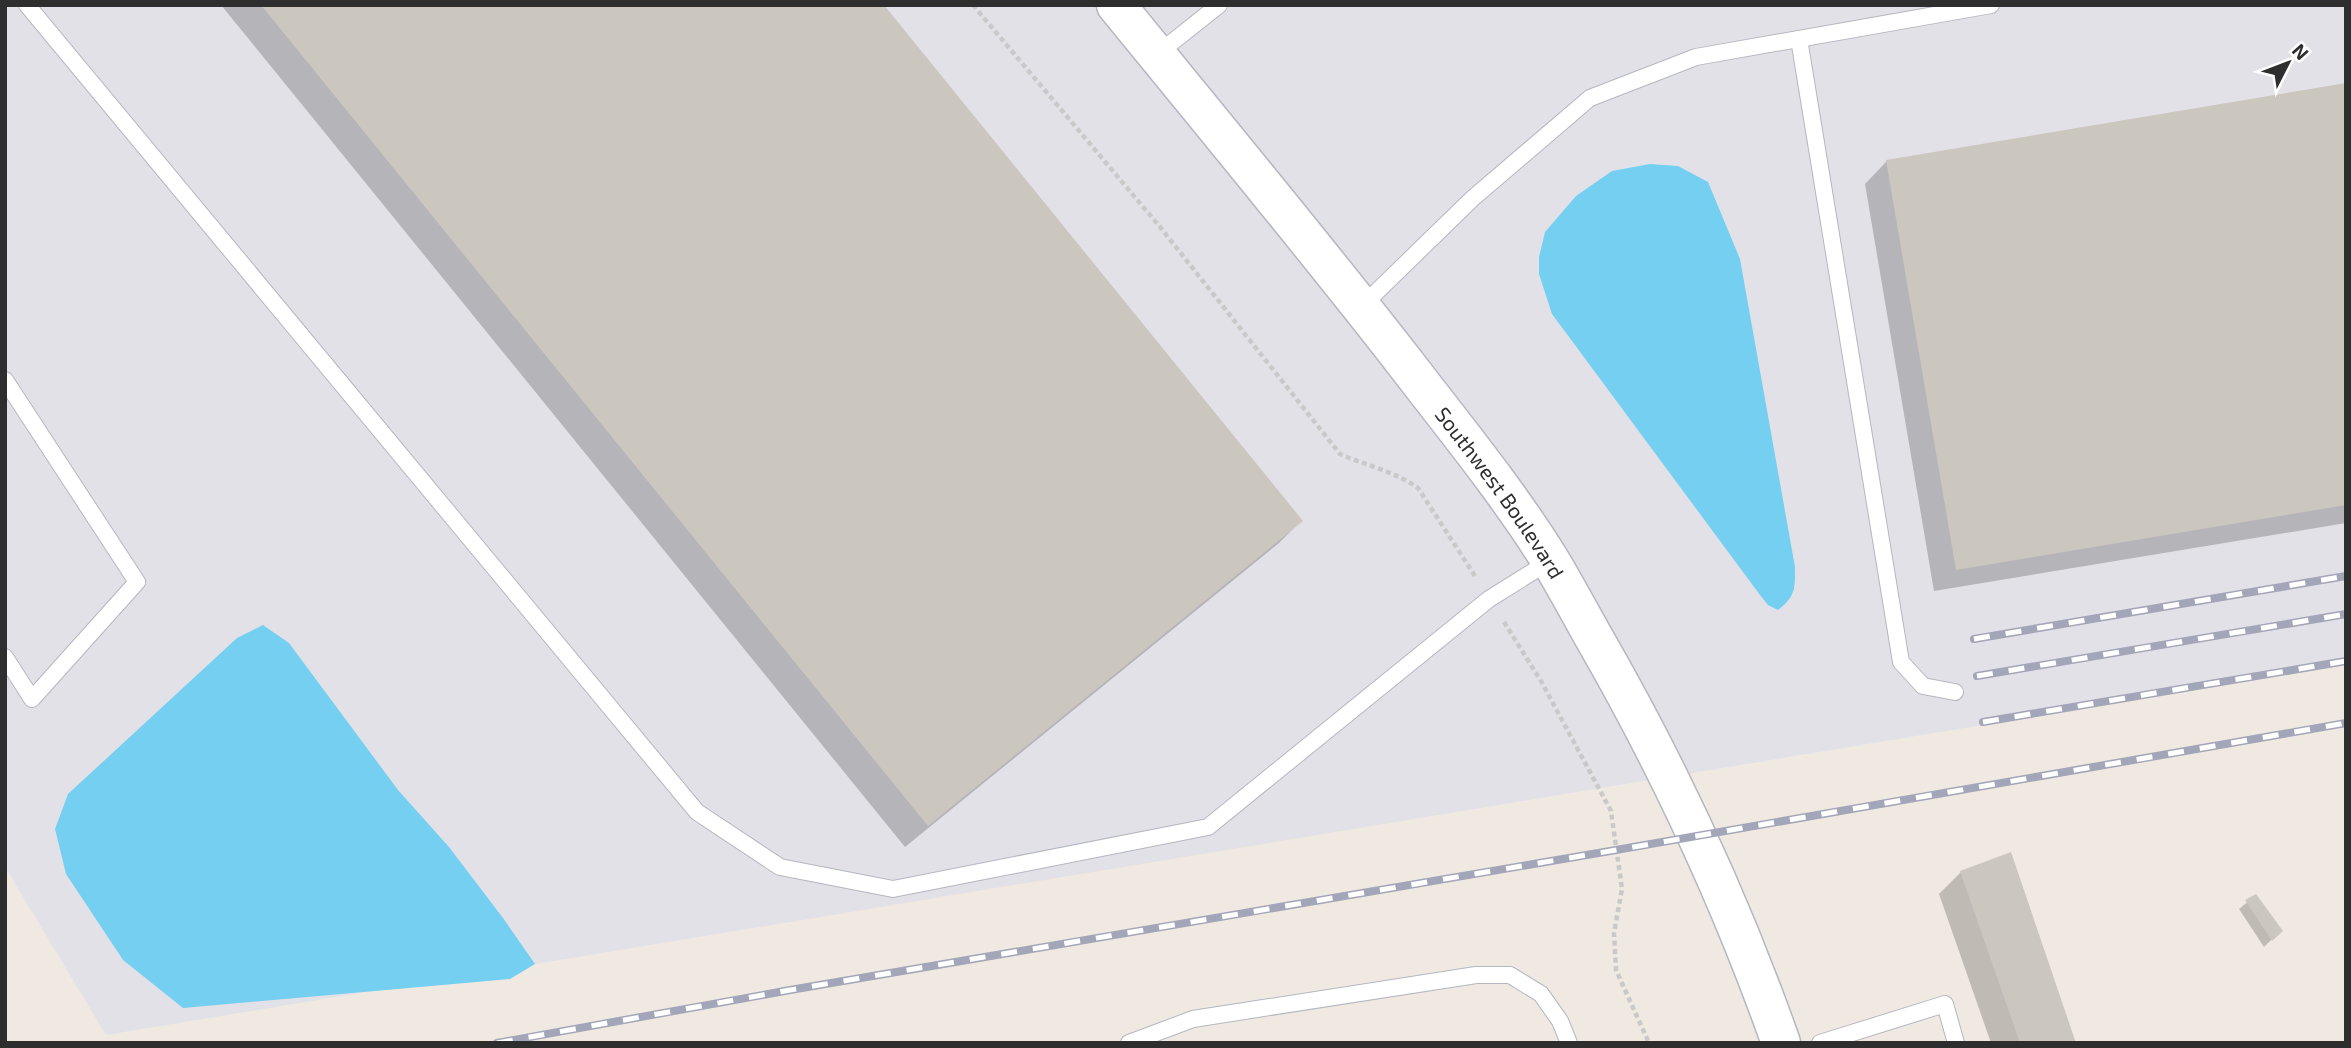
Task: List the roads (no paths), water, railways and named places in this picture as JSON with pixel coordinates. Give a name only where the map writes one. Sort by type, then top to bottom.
[{"type":"street","name":"Southwest Boulevard","points":[[1116,5],[1361,307],[1498,483],[1550,561],[1637,712],[1697,835],[1752,962],[1781,1043]]},
{"type":"lane","points":[[27,5],[696,812],[780,867],[892,889],[1208,827],[1489,599],[1550,561]]},
{"type":"lane","points":[[1156,55],[1219,5]]},
{"type":"lane","points":[[1361,307],[1473,198],[1590,98],[1696,57],[1991,5]]},
{"type":"lane","points":[[1799,39],[1900,662],[1923,686],[1955,692]]},
{"type":"lane","points":[[5,380],[137,582],[32,699],[5,657]]},
{"type":"lane","points":[[1129,1043],[1193,1019],[1476,975],[1510,975],[1541,994],[1560,1021],[1569,1043]]},
{"type":"lane","points":[[1820,1043],[1945,1004],[1956,1043]]},
{"type":"water","points":[[1650,164],[1678,166],[1708,182],[1740,259],[1795,567],[1793,591],[1778,610],[1768,605],[1760,595],[1552,314],[1539,274],[1539,257],[1545,232],[1576,196],[1612,171]]},
{"type":"water","points":[[263,625],[289,643],[398,790],[449,847],[535,964],[510,979],[183,1008],[123,960],[66,874],[55,829],[68,794],[237,638]]},
{"type":"railway","points":[[1974,639],[2346,576]]},
{"type":"railway","points":[[1977,676],[2346,614]]},
{"type":"railway","points":[[1983,722],[2346,661]]},
{"type":"railway","points":[[497,1043],[790,990],[2346,723]]}]
